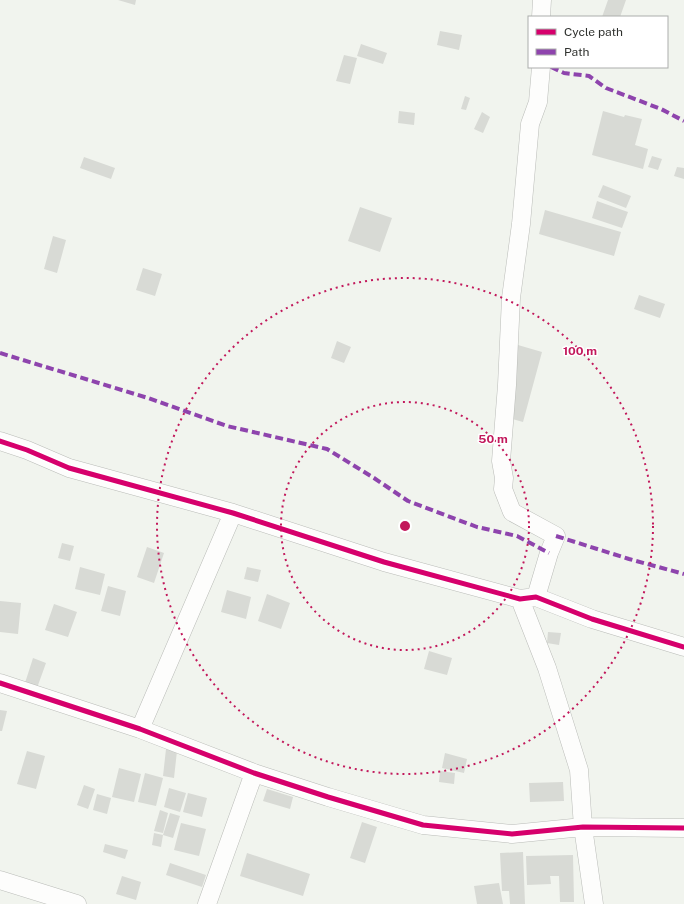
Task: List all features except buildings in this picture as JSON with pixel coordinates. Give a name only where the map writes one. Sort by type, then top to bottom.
[{"type":"street","points":[[541,16],[542,0]]},
{"type":"street","points":[[541,68],[538,102],[530,124],[522,216],[511,298],[507,385],[501,461],[504,478],[503,488],[512,512],[556,536],[528,598],[547,668],[579,770],[583,827],[594,904]]},
{"type":"street","points":[[0,441],[27,450],[70,468],[233,513],[384,562],[528,598],[684,647]]},
{"type":"street","points":[[140,729],[233,513]]},
{"type":"street","points":[[0,683],[140,729],[254,773],[423,825],[512,834],[583,827],[684,828]]},
{"type":"street","points":[[207,904],[254,773]]},
{"type":"street","points":[[0,880],[77,904]]},
{"type":"marked path","points":[[553,68],[564,73],[589,76],[606,88],[661,109],[684,121]]},
{"type":"marked path","points":[[0,353],[148,398],[227,426],[327,449],[408,501],[477,527],[517,536],[549,553]]},
{"type":"marked path","points":[[556,536],[629,559],[684,574]]},
{"type":"cycle path","points":[[0,441],[27,450],[69,468],[233,513],[384,562],[520,599],[536,597],[592,619],[684,647]]},
{"type":"cycle path","points":[[0,683],[140,729],[254,773],[423,825],[512,834],[583,827],[684,828]]}]
